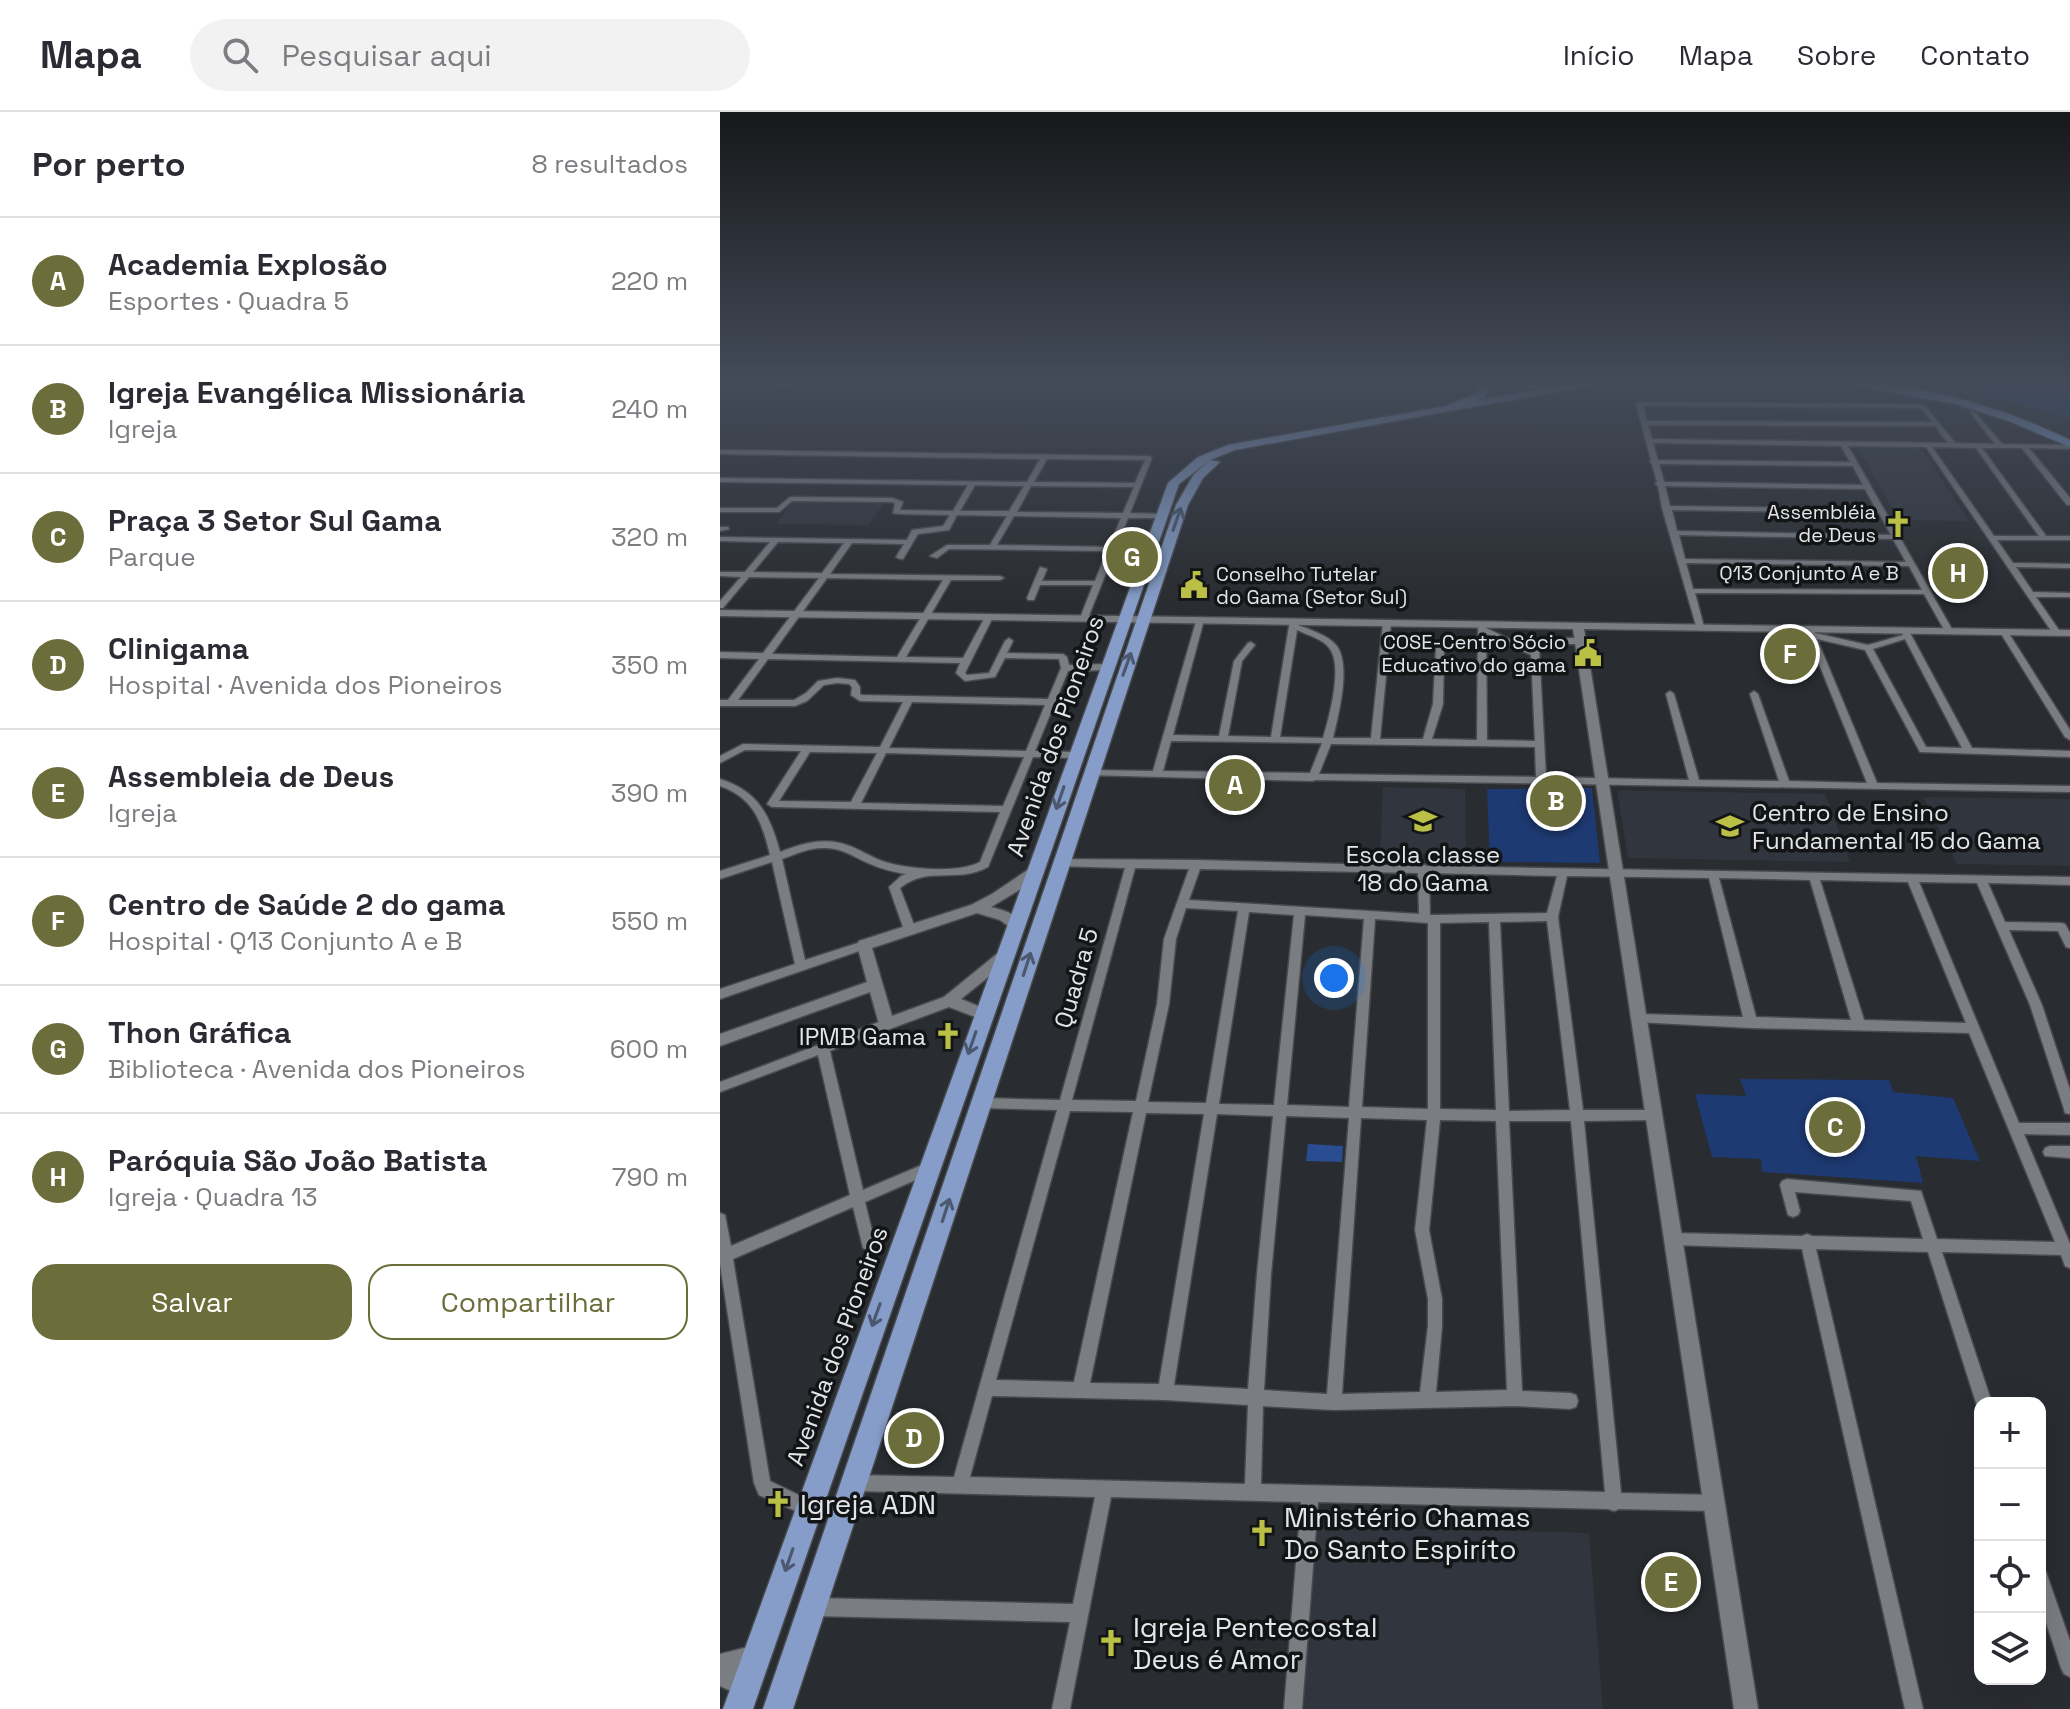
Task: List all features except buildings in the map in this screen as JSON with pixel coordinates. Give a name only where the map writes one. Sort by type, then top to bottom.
[{"type":"main road","points":[[1181,474],[1208,457]]},
{"type":"main road","points":[[1181,474],[1198,476],[1226,457]]},
{"type":"main road","name":"Avenida dos Pioneiros","points":[[778,1709],[1090,773],[1105,700],[1133,619],[1143,562],[1170,492],[1181,474]]},
{"type":"main road","name":"Avenida dos Pioneiros","points":[[738,1709],[834,1430],[1075,755],[1105,700],[1107,667],[1162,563],[1188,491],[1198,476]]},
{"type":"main road","points":[[1143,562],[1162,563]]},
{"type":"main road","points":[[1018,918],[1032,908],[1039,911],[1042,918]]},
{"type":"main road","points":[[896,1260],[904,1267],[914,1268],[922,1265],[932,1253]]},
{"type":"main road","points":[[834,1430],[849,1415],[857,1413],[864,1415],[868,1434]]},
{"type":"street","points":[[993,546],[1045,457]]},
{"type":"street","points":[[1072,457],[1149,458],[1084,618]]},
{"type":"street","points":[[1652,457],[1700,627]]},
{"type":"street","points":[[1850,457],[1949,631]]},
{"type":"street","points":[[1936,457],[2057,633]]},
{"type":"street","points":[[1985,457],[2044,538]]},
{"type":"street","points":[[2032,457],[2070,503]]},
{"type":"street","points":[[1653,462],[1854,464]]},
{"type":"street","points":[[720,480],[1136,485]]},
{"type":"street","points":[[833,498],[846,482]]},
{"type":"street","points":[[854,499],[867,482]]},
{"type":"street","points":[[900,557],[918,531],[946,528],[973,483]]},
{"type":"street","points":[[1659,484],[1867,487]]},
{"type":"street","points":[[720,510],[779,510],[790,499],[833,498],[896,501],[899,502],[896,511],[900,512],[1161,516]]},
{"type":"street","points":[[1666,508],[1881,511]]},
{"type":"street","points":[[720,529],[725,530],[720,537]]},
{"type":"street","points":[[1673,533],[1896,537]]},
{"type":"street","points":[[720,537],[909,542]]},
{"type":"street","points":[[1991,538],[2070,538]]},
{"type":"street","points":[[720,606],[776,540]]},
{"type":"street","points":[[725,703],[765,656],[850,541]]},
{"type":"street","points":[[934,556],[943,548],[993,546],[1110,549]]},
{"type":"street","points":[[1682,561],[1911,564]]},
{"type":"street","points":[[2010,565],[2070,566]]},
{"type":"street","points":[[1031,598],[1043,569]]},
{"type":"street","points":[[720,574],[1000,578]]},
{"type":"street","points":[[901,658],[948,578]]},
{"type":"street","points":[[1038,583],[1097,583]]},
{"type":"street","name":"Q13 Conjunto A e B","points":[[1691,591],[1926,592]]},
{"type":"street","points":[[2029,594],[2070,595]]},
{"type":"street","points":[[720,613],[1387,623],[1482,626],[1579,634]]},
{"type":"street","points":[[989,617],[960,675],[985,677],[994,673],[1009,641]]},
{"type":"street","points":[[1157,774],[1200,620]]},
{"type":"street","points":[[1375,742],[1387,623]]},
{"type":"street","points":[[1275,741],[1294,624]]},
{"type":"street","points":[[1294,624],[1332,645],[1338,654],[1326,741],[1320,768],[1312,778]]},
{"type":"street","points":[[1482,626],[1535,654]]},
{"type":"street","points":[[1482,626],[1482,744]]},
{"type":"street","points":[[1541,781],[1535,646],[1542,641],[1579,634],[1700,627],[1810,632],[2070,633]]},
{"type":"street","points":[[1810,632],[1868,648],[1906,633]]},
{"type":"street","points":[[1810,632],[1873,785]]},
{"type":"street","points":[[2004,632],[2070,737]]},
{"type":"street","points":[[1906,633],[1969,752]]},
{"type":"street","points":[[1579,634],[1746,1709]]},
{"type":"street","points":[[1223,739],[1238,661],[1251,645]]},
{"type":"street","points":[[1427,742],[1438,704],[1440,648]]},
{"type":"street","points":[[1868,648],[1919,746],[1931,752],[2070,754]]},
{"type":"street","points":[[720,875],[809,845],[832,842],[853,849],[885,869],[919,871],[981,867],[1065,668],[1063,657],[1002,655]]},
{"type":"street","points":[[721,656],[966,661]]},
{"type":"street","points":[[1065,668],[1107,667]]},
{"type":"street","points":[[725,703],[795,703],[804,699],[815,685],[828,680],[852,682],[856,687],[855,695],[860,698],[1050,702]]},
{"type":"street","points":[[1670,694],[1695,783]]},
{"type":"street","points":[[1754,694],[1785,783]]},
{"type":"street","points":[[854,807],[909,699]]},
{"type":"street","points":[[1168,738],[1538,744]]},
{"type":"street","points":[[720,760],[743,747],[1075,755]]},
{"type":"street","points":[[765,815],[807,749]]},
{"type":"street","points":[[1090,773],[2070,789]]},
{"type":"street","points":[[720,782],[740,790],[765,815],[801,966]]},
{"type":"street","points":[[772,804],[1006,809]]},
{"type":"street","points":[[1061,863],[2070,881]]},
{"type":"street","points":[[1080,1391],[1163,1004],[1170,939],[1196,864]]},
{"type":"street","name":"Quadra 5","points":[[960,1484],[1131,865]]},
{"type":"street","points":[[1423,868],[1429,918],[1434,1113],[1422,1230],[1435,1299],[1427,1399]]},
{"type":"street","points":[[720,994],[980,909],[1008,893],[1035,870]]},
{"type":"street","points":[[910,930],[894,887],[919,871]]},
{"type":"street","points":[[1563,871],[1552,917],[1577,1116],[1614,1503]]},
{"type":"street","points":[[1713,874],[1751,1023]]},
{"type":"street","points":[[1814,877],[1859,1025]]},
{"type":"street","points":[[1673,1239],[1807,1240],[2068,1255],[1912,879]]},
{"type":"street","points":[[1981,879],[2044,1025],[2070,1109]]},
{"type":"street","points":[[1183,904],[1429,918],[1552,917]]},
{"type":"street","points":[[980,909],[1018,918]]},
{"type":"street","points":[[1165,1392],[1244,909]]},
{"type":"street","points":[[1253,1493],[1254,1399],[1261,1273],[1282,1109],[1300,911]]},
{"type":"street","points":[[1334,1402],[1370,915]]},
{"type":"street","points":[[1494,919],[1515,1398]]},
{"type":"street","points":[[2001,926],[2066,927],[2070,944]]},
{"type":"street","points":[[864,945],[887,1024]]},
{"type":"street","points":[[720,1087],[949,1001],[1005,956]]},
{"type":"street","points":[[720,1040],[874,985]]},
{"type":"street","points":[[949,1001],[983,1014]]},
{"type":"street","points":[[1640,1019],[1973,1028]]},
{"type":"street","points":[[823,1048],[868,1243]]},
{"type":"street","points":[[981,1103],[1503,1116],[1654,1115]]},
{"type":"street","points":[[2016,1128],[2070,1129]]},
{"type":"street","points":[[2050,1152],[2070,1152]]},
{"type":"street","points":[[723,1256],[929,1168]]},
{"type":"street","points":[[1793,1211],[1787,1185],[1916,1195],[1982,1397]]},
{"type":"street","points":[[720,1219],[723,1256],[762,1483],[765,1489],[807,1508]]},
{"type":"street","points":[[1807,1240],[1914,1709]]},
{"type":"street","points":[[986,1388],[1165,1392],[1334,1402],[1515,1398],[1570,1401]]},
{"type":"street","points":[[851,1483],[1714,1503]]},
{"type":"street","points":[[1061,1709],[1105,1488]]},
{"type":"street","points":[[1293,1709],[1310,1495]]},
{"type":"street","points":[[2046,1596],[2070,1668]]},
{"type":"street","points":[[814,1607],[1078,1613]]},
{"type":"street","points":[[720,1665],[756,1656]]},
{"type":"street","points":[[720,1674],[746,1686]]},
{"type":"shaded area","points":[[1863,457],[1926,457],[1969,521],[1899,520]]},
{"type":"shaded area","points":[[793,501],[885,502],[868,525],[776,524]]},
{"type":"shaded area","name":"Escola classe 18 do Gama","points":[[1383,787],[1465,789],[1466,855],[1380,853]]},
{"type":"shaded area","points":[[1592,788],[1600,863],[1490,862],[1487,789]]},
{"type":"shaded area","name":"Centro de Ensino Fundamental 15 do Gama","points":[[1617,790],[1825,794],[1850,862],[1628,858]]},
{"type":"shaded area","points":[[1923,797],[2070,799],[2070,866],[1957,864]]},
{"type":"shaded area","points":[[1740,1079],[1889,1080],[1893,1092],[1953,1098],[1980,1161],[1916,1156],[1923,1183],[1762,1172],[1761,1159],[1712,1157],[1695,1094],[1746,1096]]},
{"type":"shaded area","points":[[1316,1526],[1589,1533],[1603,1709],[1303,1709]]},
{"type":"place","name":"Assembléia de Deus","points":[[1898,524]]},
{"type":"place","name":"Thon Gráfica","points":[[1132,557]]},
{"type":"place","name":"Paróquia São João Batista","points":[[1958,573]]},
{"type":"place","name":"Conselho Tutelar do Gama (Setor Sul)","points":[[1194,585]]},
{"type":"place","name":"COSE-Centro Sócio Educativo do gama","points":[[1588,653]]},
{"type":"place","name":"Centro de Saúde 2 do gama","points":[[1790,654]]},
{"type":"place","name":"Academia Explosão","points":[[1235,785]]},
{"type":"place","name":"Igreja Evangélica Missionária","points":[[1556,801]]},
{"type":"place","name":"Escola classe 18 do Gama","points":[[1423,821]]},
{"type":"place","name":"Centro de Ensino Fundamental 15 do Gama","points":[[1730,826]]},
{"type":"place","name":"IPMB Gama","points":[[948,1036]]},
{"type":"place","name":"Praça 3 Setor Sul Gama","points":[[1835,1127]]},
{"type":"place","name":"Clinigama","points":[[914,1438]]},
{"type":"place","name":"Igreja ADN","points":[[778,1504]]},
{"type":"place","name":"Ministério Chamas Do Santo Espiríto","points":[[1262,1533]]},
{"type":"place","name":"Assembleia de Deus","points":[[1671,1582]]},
{"type":"place","name":"Igreja Pentecostal Deus é Amor","points":[[1111,1643]]}]
